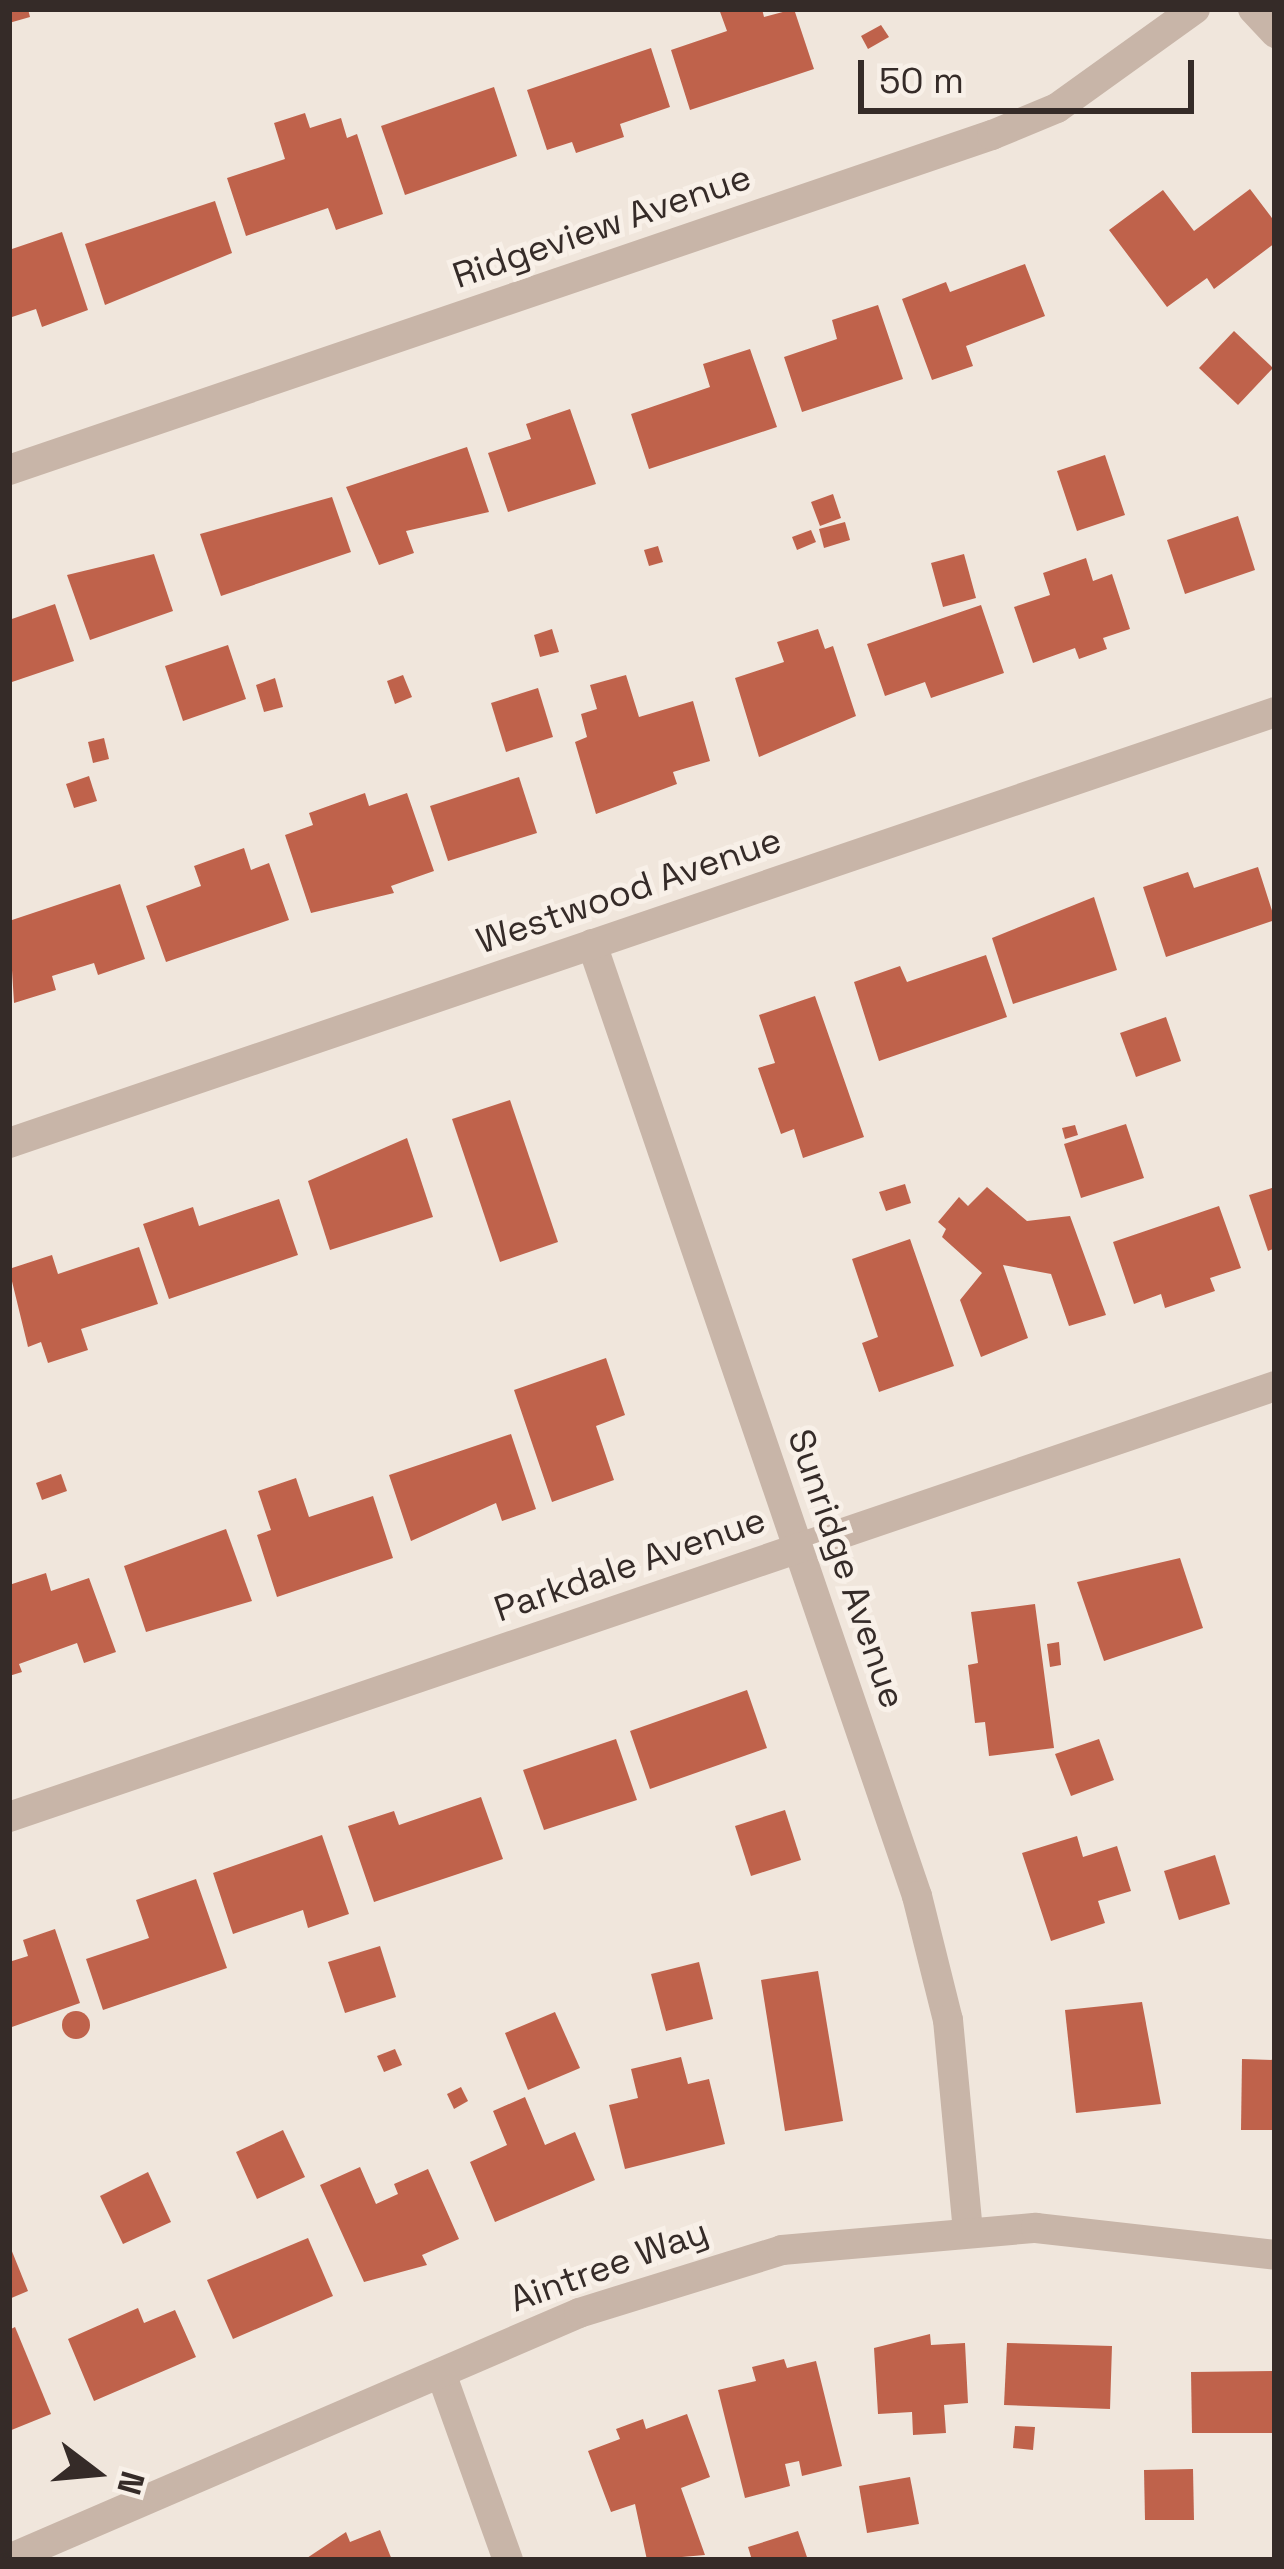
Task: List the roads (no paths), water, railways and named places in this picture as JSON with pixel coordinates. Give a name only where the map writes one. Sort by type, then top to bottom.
[{"type":"street","name":"Ridgeview Avenue","points":[[9,470],[992,135],[1057,108],[1195,9]]},
{"type":"street","points":[[1253,9],[1275,33]]},
{"type":"street","name":"Westwood Avenue","points":[[9,1143],[1275,712]]},
{"type":"street","name":"Sunridge Avenue","points":[[592,944],[916,1896],[943,1999],[968,2231]]},
{"type":"street","name":"Parkdale Avenue","points":[[9,1817],[1275,1386]]},
{"type":"street","name":"Aintree Way","points":[[9,2559],[667,2280],[802,2247],[1036,2228],[1275,2255]]},
{"type":"street","points":[[441,2373],[508,2560]]}]
